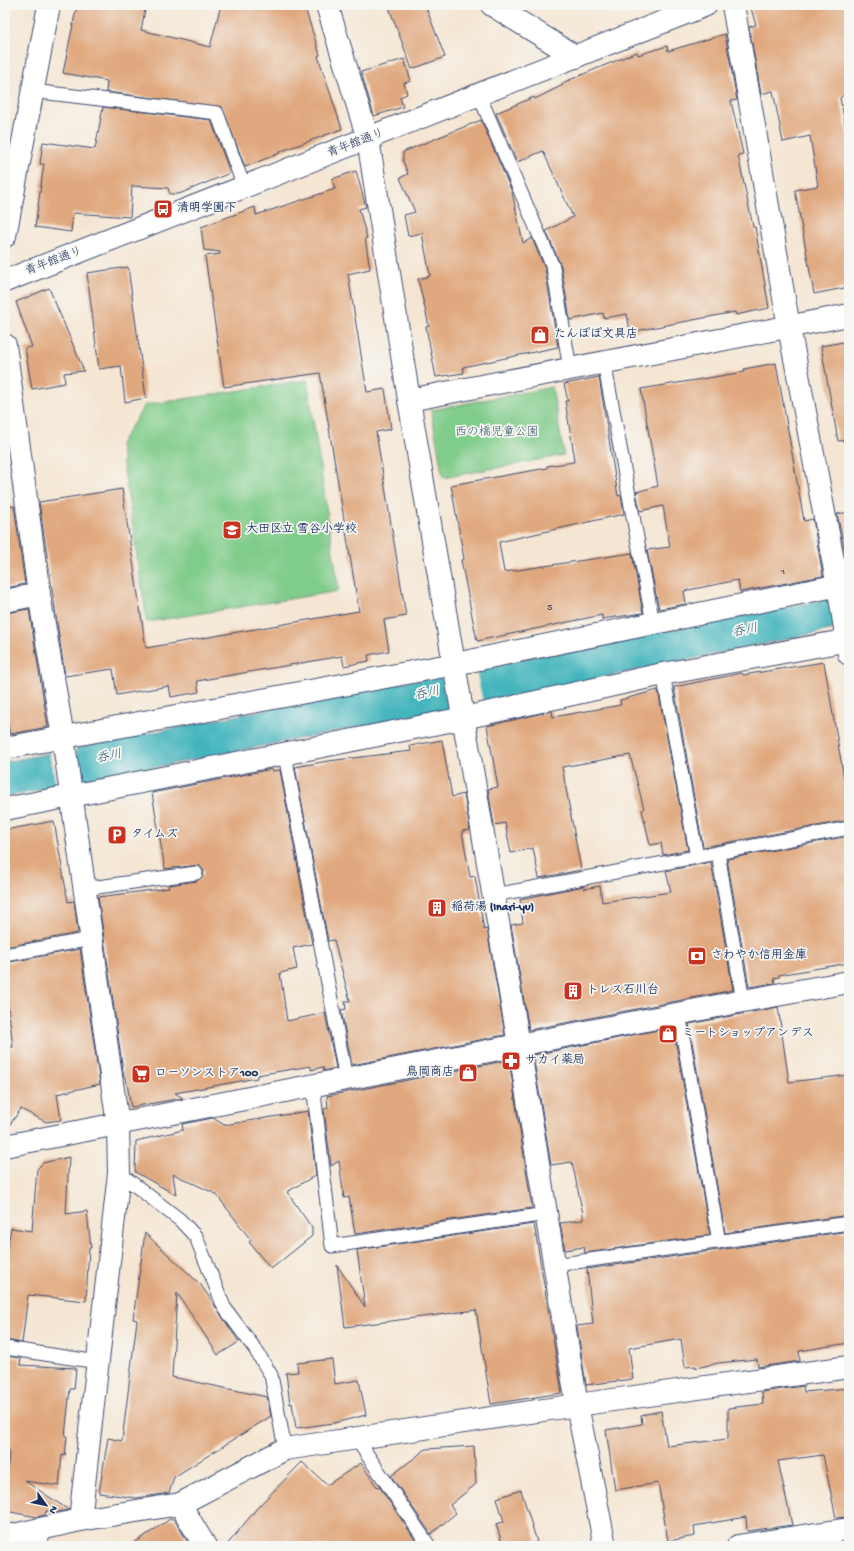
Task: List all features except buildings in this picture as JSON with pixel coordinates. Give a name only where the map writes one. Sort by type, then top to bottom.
[{"type":"street","points":[[5,236],[49,5]]},
{"type":"street","points":[[327,5],[368,139],[409,400],[494,895],[577,1405],[602,1545]]},
{"type":"street","points":[[492,5],[576,57]]},
{"type":"street","name":"青年館通り","points":[[5,281],[706,5]]},
{"type":"street","points":[[5,809],[70,794],[285,755],[463,712],[663,674],[848,642],[842,588],[789,327],[733,5]]},
{"type":"street","points":[[409,400],[849,315]]},
{"type":"street","points":[[5,345],[39,594],[63,740],[118,1125],[119,1173],[80,1520]]},
{"type":"street","points":[[5,748],[63,740],[455,667],[654,623],[842,588]]},
{"type":"street","points":[[5,601],[39,594]]},
{"type":"street","points":[[5,1146],[743,1001],[849,982]]},
{"type":"street","points":[[5,1537],[42,1537],[80,1520],[180,1504],[285,1449],[577,1405],[849,1367]]},
{"type":"street","points":[[180,1504],[205,1546]]},
{"type":"street","points":[[738,1546],[849,1529]]},
{"type":"lane","points":[[32,91],[217,113],[244,187]]},
{"type":"lane","points":[[479,95],[553,267],[570,369]]},
{"type":"lane","points":[[604,362],[654,623]]},
{"type":"lane","points":[[663,674],[697,857]]},
{"type":"lane","points":[[285,755],[346,1079]]},
{"type":"lane","points":[[494,895],[849,828]]},
{"type":"lane","points":[[718,853],[743,1001]]},
{"type":"lane","points":[[84,889],[196,873]]},
{"type":"lane","points":[[5,955],[91,939]]},
{"type":"lane","points":[[679,1014],[719,1242]]},
{"type":"lane","points":[[314,1085],[332,1246],[546,1214]]},
{"type":"lane","points":[[119,1173],[180,1220],[196,1237],[224,1307],[255,1348],[271,1375],[285,1449]]},
{"type":"lane","points":[[555,1264],[849,1224]]},
{"type":"lane","points":[[5,1348],[98,1362]]},
{"type":"lane","points":[[356,1438],[429,1546]]},
{"type":"green space","points":[[307,380],[339,591],[147,622],[120,444],[145,405]]},
{"type":"green space","name":"西の橋児童公園","points":[[552,387],[564,455],[443,478],[431,410]]},
{"type":"water","name":"呑川","points":[[849,595],[849,626],[494,700],[5,797],[5,762]]},
{"type":"pier","points":[[475,666],[483,703],[449,710],[442,673]]},
{"type":"pier","points":[[75,747],[82,784],[57,789],[49,752]]},
{"type":"place","name":"清明学園下","points":[[163,209]]},
{"type":"place","name":"たんぽぽ文具店","points":[[540,335]]},
{"type":"place","name":"大田区立 雪谷小学校","points":[[232,530]]},
{"type":"place","name":"タイムズ","points":[[117,835]]},
{"type":"place","name":"稲荷湯 (Inari-yu)","points":[[437,908]]},
{"type":"place","name":"さわやか信用金庫","points":[[697,956]]},
{"type":"place","name":"トレス石川台","points":[[573,991]]},
{"type":"place","name":"ミートショップアンデス","points":[[668,1034]]},
{"type":"place","name":"サカイ薬局","points":[[511,1061]]},
{"type":"place","name":"鳥岡商店","points":[[468,1073]]},
{"type":"place","name":"ローソンストア100","points":[[141,1074]]}]
